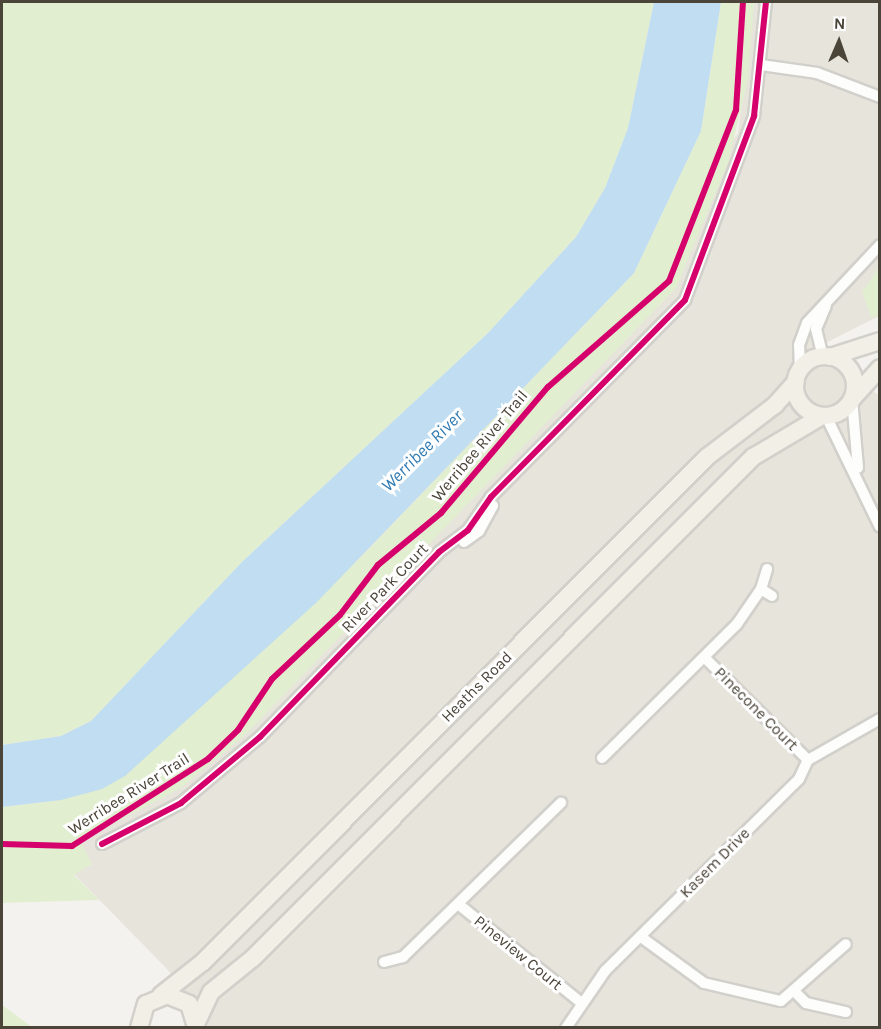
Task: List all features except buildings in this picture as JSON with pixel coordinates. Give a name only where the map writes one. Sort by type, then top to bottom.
[{"type":"main road","points":[[879,341],[827,357],[798,377],[802,404],[824,416],[841,411],[879,368]]},
{"type":"main road","points":[[827,357],[852,373],[852,399]]},
{"type":"main road","name":"Heaths Road","points":[[139,1028],[143,1008],[203,962],[707,457],[776,405],[798,377]]},
{"type":"main road","name":"Heaths Road","points":[[196,1026],[211,992],[253,958],[753,457],[824,416]]},
{"type":"main road","points":[[161,995],[185,1001],[196,1026]]},
{"type":"street","points":[[766,2],[761,65],[825,75],[879,97]]},
{"type":"street","name":"River Park Court","points":[[102,844],[181,803],[260,737],[439,552],[479,531],[498,492],[687,297],[741,159],[761,65]]},
{"type":"street","points":[[798,377],[807,323],[879,245]]},
{"type":"street","points":[[827,357],[816,325],[842,284]]},
{"type":"street","points":[[852,399],[860,477]]},
{"type":"street","points":[[824,416],[860,477],[879,527]]},
{"type":"street","name":"Pinecone Court","points":[[602,758],[705,658],[761,590],[767,568]]},
{"type":"street","points":[[761,590],[772,596]]},
{"type":"street","name":"Pinecone Court","points":[[705,658],[808,760]]},
{"type":"street","name":"Kasem Drive","points":[[566,1028],[579,1001],[799,779],[808,760],[879,719]]},
{"type":"street","name":"Pineview Court","points":[[384,962],[403,957],[561,803]]},
{"type":"street","name":"Pineview Court","points":[[458,904],[579,1001]]},
{"type":"street","points":[[641,937],[682,972],[724,990],[781,1001],[796,993],[846,944]]},
{"type":"street","points":[[796,993],[806,1003],[846,1012]]},
{"type":"shaded area","points":[[754,2],[879,2],[879,316],[808,352],[879,395],[879,1027],[209,1027],[167,969],[74,874],[92,864],[54,801],[317,602],[634,273],[738,133]]},
{"type":"green space","points":[[2,2],[654,2],[628,128],[605,188],[576,237],[488,333],[242,562],[91,721],[61,736],[2,745]]},
{"type":"green space","points":[[721,2],[754,2],[748,79],[728,163],[676,288],[245,735],[181,788],[80,841],[92,864],[74,875],[99,900],[2,903],[2,807],[61,800],[125,776],[363,555],[634,273],[701,131]]},
{"type":"green space","points":[[879,268],[879,316],[871,317],[862,292]]},
{"type":"green space","points":[[2,1005],[32,1027],[2,1027]]},
{"type":"water","name":"Werribee River","points":[[654,2],[721,2],[701,131],[634,273],[317,602],[125,776],[102,789],[61,800],[2,807],[2,745],[61,736],[91,721],[242,562],[488,333],[576,237],[605,188],[628,128]]},
{"type":"cycle path","name":"Werribee River Trail","points":[[2,844],[72,846],[208,759],[238,730],[272,679],[340,615],[378,565],[441,513],[548,387],[669,281],[736,110],[743,2]]},
{"type":"cycle path","points":[[102,844],[181,803],[260,737],[439,552],[468,530],[491,497],[685,300],[754,116],[766,2]]}]
